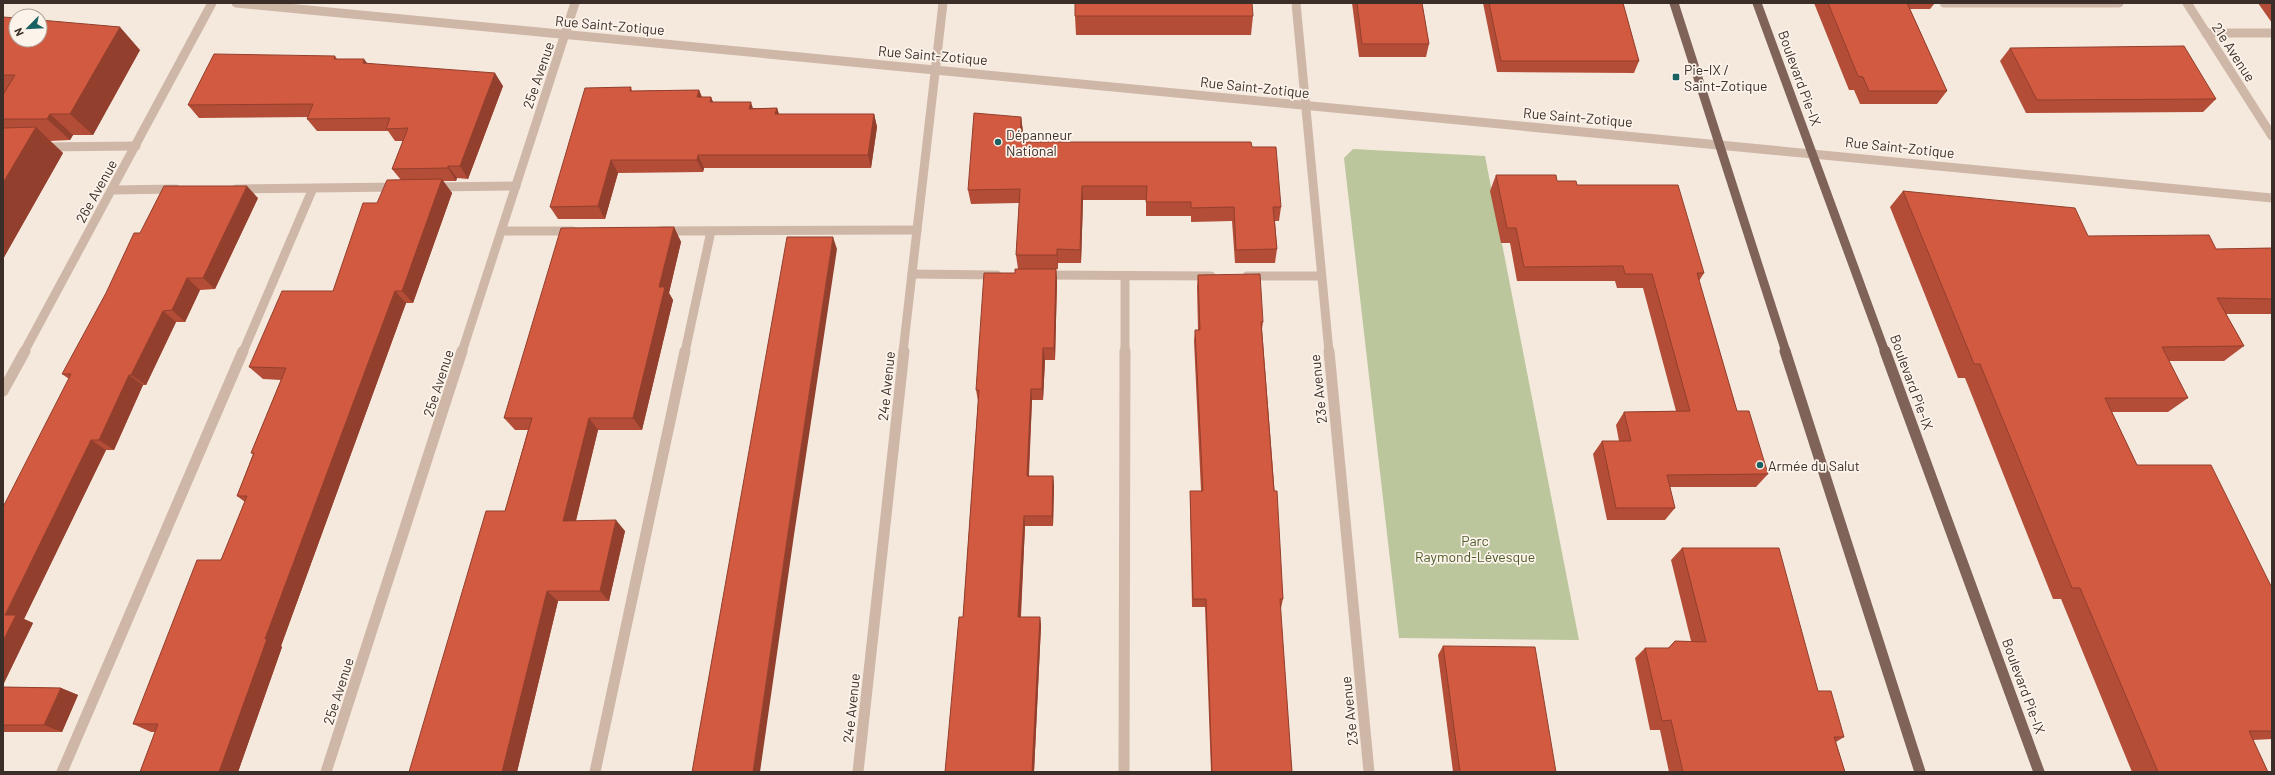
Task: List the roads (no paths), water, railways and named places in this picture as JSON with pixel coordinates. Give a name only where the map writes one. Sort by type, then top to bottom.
[{"type":"main road","points":[[1674,3],[1920,772]]},
{"type":"main road","name":"Boulevard Pie-IX","points":[[1757,3],[2039,772]]},
{"type":"street","name":"26e Avenue","points":[[3,391],[212,3]]},
{"type":"street","name":"Rue Saint-Zotique","points":[[236,3],[566,36],[934,69],[1305,106],[1719,144],[2272,198]]},
{"type":"street","name":"25e Avenue","points":[[326,772],[566,36],[575,3]]},
{"type":"street","name":"24e Avenue","points":[[858,772],[934,69],[943,3]]},
{"type":"street","name":"23e Avenue","points":[[1296,3],[1369,772]]},
{"type":"street","points":[[1944,3],[2119,3]]},
{"type":"street","name":"21e Avenue","points":[[2187,3],[2272,136]]},
{"type":"street","points":[[2206,33],[2272,32]]},
{"type":"street","points":[[34,147],[136,146]]},
{"type":"street","points":[[424,187],[516,186]]},
{"type":"street","points":[[226,189],[408,187]]},
{"type":"street","points":[[62,772],[313,188]]},
{"type":"street","points":[[112,190],[187,189]]},
{"type":"street","points":[[502,231],[579,230]]},
{"type":"street","points":[[649,231],[917,230]]},
{"type":"street","points":[[595,772],[711,231]]},
{"type":"street","points":[[912,274],[1007,275]]},
{"type":"street","points":[[1030,275],[1219,276]]},
{"type":"street","points":[[1124,772],[1125,276]]},
{"type":"street","points":[[1235,276],[1321,276]]},
{"type":"place","name":"Pie-IX / Saint-Zotique","points":[[1676,77]]},
{"type":"place","name":"Dépanneur National","points":[[998,142]]},
{"type":"place","name":"Armée du Salut","points":[[1760,465]]},
{"type":"park label","name":"Parc Raymond-Lévesque","points":[[1475,548]]}]
